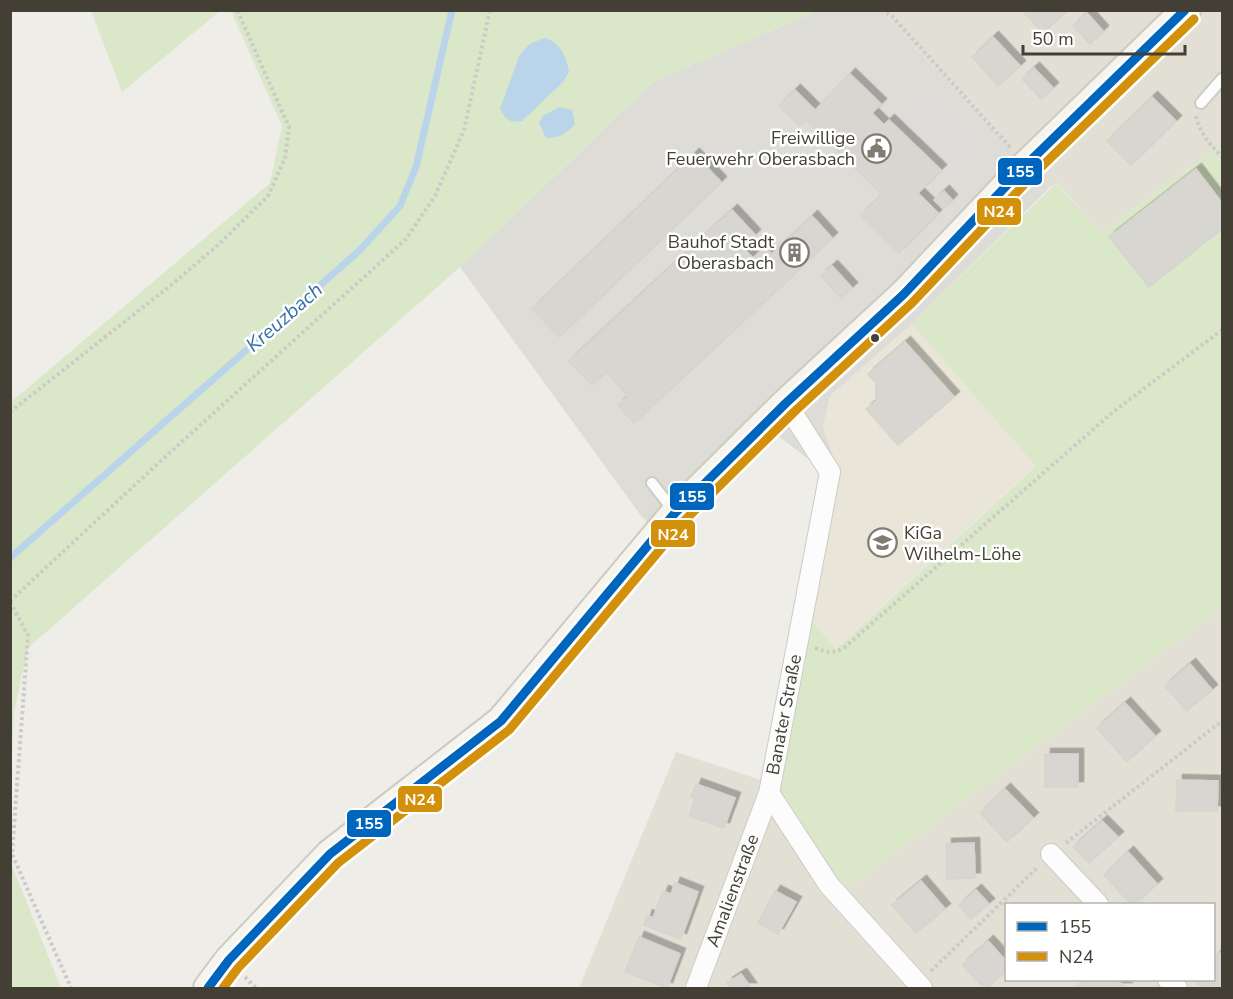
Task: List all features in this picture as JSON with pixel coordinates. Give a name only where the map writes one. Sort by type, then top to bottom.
[{"type":"street","points":[[208,988],[229,960],[330,854],[501,721],[675,513],[786,403],[904,294],[1026,165],[1186,10]]},
{"type":"street","name":"Banater Straße","points":[[786,403],[830,472],[769,793],[829,885],[922,988]]},
{"type":"street","name":"Amalienstraße","points":[[696,988],[769,793]]},
{"type":"street","points":[[1051,854],[1097,903]]},
{"type":"lane","points":[[1201,103],[1222,79]]},
{"type":"lane","points":[[652,483],[675,513]]},
{"type":"path","points":[[10,412],[175,282],[218,245],[268,196],[285,158],[289,127],[237,10]]},
{"type":"path","points":[[71,988],[12,854],[28,636],[10,602],[165,457],[406,238],[435,196],[464,130],[490,10]]},
{"type":"path","points":[[881,10],[892,16],[1026,165]]},
{"type":"path","points":[[1201,103],[1196,116],[1198,128],[1222,157]]},
{"type":"path","points":[[798,640],[826,652],[836,653],[845,647],[1113,412],[1222,330]]},
{"type":"shaded area","points":[[817,11],[881,11],[1049,188],[912,324],[830,396],[823,427],[833,455],[829,475],[777,435],[666,541],[642,517],[460,267],[653,82]]},
{"type":"shaded area","points":[[881,11],[1222,11],[1222,158],[1213,150],[1102,232],[1057,183],[1049,188]]},
{"type":"shaded area","points":[[924,87],[986,149],[957,177],[896,116]]},
{"type":"shaded area","name":"KiGa Wilhelm-Löhe","points":[[912,324],[1036,465],[835,649],[803,612],[833,455],[823,427],[830,396]]},
{"type":"shaded area","points":[[1222,607],[1222,988],[579,988],[676,752],[764,781],[840,893]]},
{"type":"green space","points":[[91,11],[220,11],[122,92]]},
{"type":"green space","points":[[231,11],[817,11],[653,82],[460,267],[28,648],[14,712],[11,777],[11,402],[270,183],[282,126]]},
{"type":"green space","points":[[1213,150],[1222,158],[1222,607],[840,893],[764,781],[803,612],[836,649],[1036,466],[912,324],[1056,183],[1102,232]]},
{"type":"green space","points":[[11,863],[61,988],[11,988]]},
{"type":"water","points":[[544,38],[550,40],[562,51],[569,72],[563,82],[522,121],[511,121],[500,109],[520,54],[530,44]]},
{"type":"water","points":[[559,107],[572,110],[575,124],[562,135],[546,138],[539,123],[543,116]]},
{"type":"building","points":[[1022,10],[1065,10],[1066,12],[1043,33]]},
{"type":"building","points":[[1087,13],[1103,31],[1090,44],[1073,26]]},
{"type":"building","points":[[993,37],[1020,66],[998,86],[972,57]]},
{"type":"building","points":[[1034,68],[1053,88],[1041,99],[1022,79]]},
{"type":"building","name":"Freiwillige Feuerwehr Oberasbach","points":[[850,74],[881,104],[872,113],[884,125],[889,120],[941,170],[918,193],[938,213],[899,253],[861,215],[882,195],[806,120]]},
{"type":"building","points":[[795,90],[815,110],[800,126],[779,106]]},
{"type":"building","points":[[1152,97],[1176,121],[1131,165],[1107,141]]},
{"type":"building","points":[[694,154],[721,182],[559,337],[532,309]]},
{"type":"building","points":[[1196,169],[1222,203],[1222,229],[1149,287],[1109,237]]},
{"type":"building","points":[[944,191],[952,200],[943,209],[934,200]]},
{"type":"building","points":[[732,210],[755,235],[742,247],[753,258],[765,247],[792,276],[634,423],[618,405],[628,396],[606,372],[592,385],[569,361]]},
{"type":"building","points":[[812,216],[832,238],[818,251],[798,230]]},
{"type":"building","name":"Bauhof Stadt Oberasbach","points":[[798,230],[818,251],[792,276],[772,254]]},
{"type":"building","points":[[832,266],[844,279],[833,289],[821,276]]},
{"type":"building","points":[[844,279],[852,288],[841,298],[833,289]]},
{"type":"building","points":[[905,342],[954,397],[898,445],[866,409],[876,401],[876,383],[868,374]]},
{"type":"building","points":[[1190,664],[1212,690],[1187,711],[1165,686]]},
{"type":"building","points":[[1125,703],[1155,736],[1127,762],[1097,728]]},
{"type":"building","points":[[1045,754],[1078,754],[1078,787],[1045,787]]},
{"type":"building","points":[[1177,780],[1218,781],[1217,811],[1176,811]]},
{"type":"building","points":[[696,784],[735,798],[724,828],[689,816],[695,798],[691,797]]},
{"type":"building","points":[[1005,789],[1033,818],[1007,842],[980,813]]},
{"type":"building","points":[[1102,821],[1118,837],[1089,863],[1073,847]]},
{"type":"building","points":[[974,843],[975,878],[947,879],[946,844]]},
{"type":"building","points":[[1128,852],[1157,884],[1136,903],[1130,903],[1104,875]]},
{"type":"building","points":[[921,881],[945,909],[916,933],[892,905]]},
{"type":"building","points":[[675,883],[698,892],[681,939],[644,925],[647,915],[653,918],[663,891],[671,894]]},
{"type":"building","points":[[976,890],[989,904],[971,919],[959,905]]},
{"type":"building","points":[[775,891],[796,902],[778,934],[758,923]]},
{"type":"building","points":[[639,937],[680,954],[667,988],[625,972]]},
{"type":"building","points":[[988,941],[1005,960],[1005,971],[987,988],[984,988],[962,965]]},
{"type":"building","points":[[1219,952],[1222,955],[1222,988],[1203,988],[1195,981],[1215,981],[1215,957]]},
{"type":"building","points":[[741,974],[751,988],[730,988],[727,983]]},
{"type":"building","points":[[1082,981],[1118,981],[1126,988],[1079,988],[1077,986]]},
{"type":"waterway","name":"Kreuzbach","points":[[10,558],[359,251],[400,206],[416,167],[452,10]]},
{"type":"transit line","name":"155","points":[[208,988],[229,960],[330,854],[501,721],[675,513],[786,403],[904,294],[1026,165],[1185,10]]},
{"type":"transit line","name":"N24","points":[[223,988],[238,968],[338,863],[509,730],[684,521],[794,412],[912,303],[1035,173],[1194,19]]},
{"type":"place","name":"Freiwillige Feuerwehr Oberasbach","points":[[876,148]]},
{"type":"place","name":"Bauhof Stadt Oberasbach","points":[[795,252]]},
{"type":"place","name":"KiGa Wilhelm-Löhe","points":[[883,543]]}]
